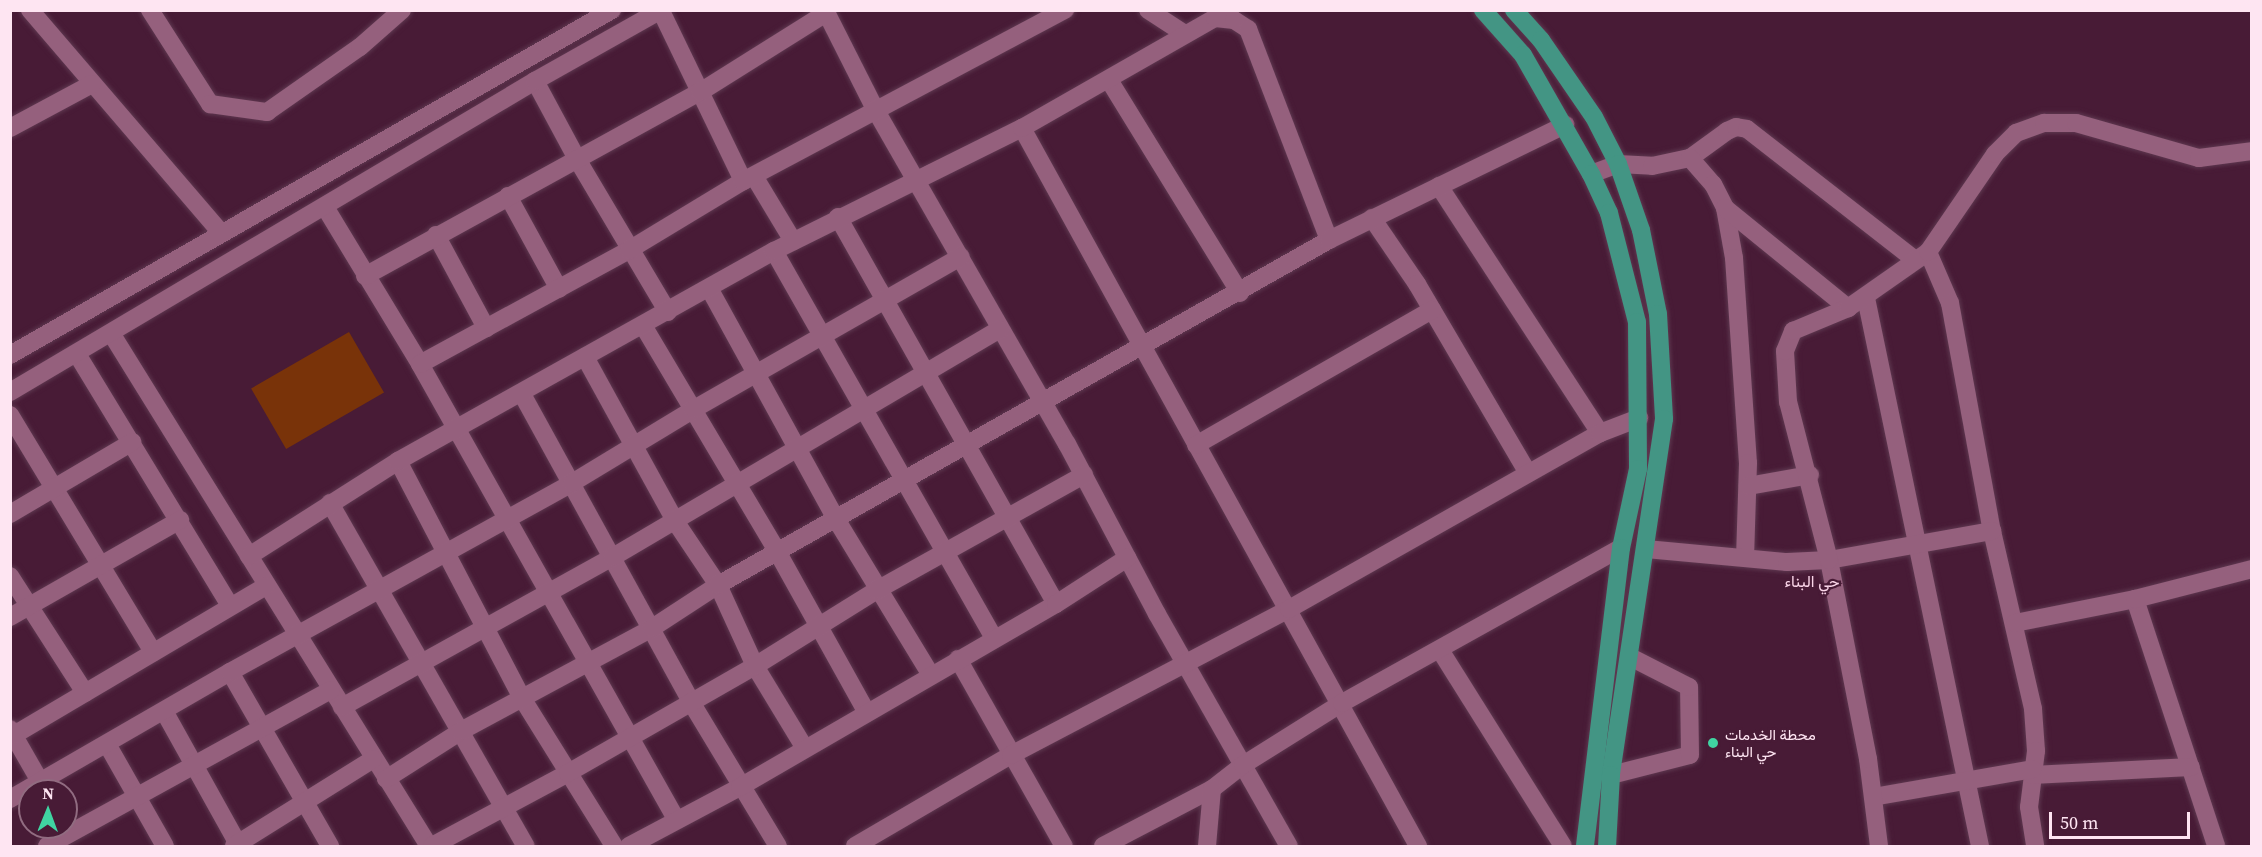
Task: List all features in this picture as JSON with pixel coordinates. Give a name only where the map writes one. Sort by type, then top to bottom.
[{"type":"main road","points":[[1483,10],[1523,55],[1591,174],[1609,213],[1637,322],[1638,469],[1621,548],[1599,703],[1585,846]]},
{"type":"main road","points":[[1514,10],[1541,40],[1594,117],[1618,164],[1641,230],[1658,314],[1664,419],[1611,775],[1607,846]]},
{"type":"street","points":[[30,10],[220,232]]},
{"type":"street","points":[[150,10],[210,104],[267,112],[360,47],[402,10]]},
{"type":"street","points":[[10,355],[220,232],[612,10]]},
{"type":"street","points":[[420,364],[630,250],[748,178],[1065,10]]},
{"type":"street","points":[[1148,10],[1185,34]]},
{"type":"street","points":[[10,392],[535,81],[661,11],[700,92],[748,178],[793,241]]},
{"type":"street","points":[[365,276],[700,92],[825,12],[875,109],[961,257],[999,330],[1084,475],[1127,558],[1289,846]]},
{"type":"street","points":[[249,556],[398,461],[458,430],[585,357],[644,327],[774,251],[915,178],[1022,128],[1215,18],[1234,20],[1248,29],[1329,240]]},
{"type":"street","points":[[1109,80],[1240,293]]},
{"type":"street","points":[[535,81],[577,159],[668,312]]},
{"type":"street","points":[[10,128],[93,84]]},
{"type":"street","points":[[1879,846],[1873,796],[1829,560],[1810,475],[1788,402],[1785,351],[1793,331],[1801,325],[1848,308],[1866,298],[1922,256],[1995,154],[2016,134],[2043,123],[2076,123],[2199,158],[2252,151]]},
{"type":"street","points":[[386,779],[461,731],[652,628],[718,585],[1041,402],[1240,293],[1329,240],[1565,125]]},
{"type":"street","points":[[1591,174],[1618,164],[1652,166],[1690,158],[1727,131],[1736,127],[1747,129],[1922,256],[1950,303],[1992,531],[2033,709],[2029,807],[2035,846]]},
{"type":"street","points":[[1022,128],[1140,348],[1342,703],[1418,846]]},
{"type":"street","points":[[1690,158],[1713,184],[1725,208],[1734,258],[1748,486],[1745,558]]},
{"type":"street","points":[[1439,186],[1600,433]]},
{"type":"street","points":[[508,196],[559,289]]},
{"type":"street","points":[[325,207],[458,430],[676,819]]},
{"type":"street","points":[[1725,208],[1848,308]]},
{"type":"street","points":[[838,217],[883,300],[1009,516],[1056,604]]},
{"type":"street","points":[[1372,218],[1432,310],[1528,473]]},
{"type":"street","points":[[436,235],[486,328]]},
{"type":"street","points":[[774,251],[862,411],[994,638]]},
{"type":"street","points":[[54,779],[107,744],[230,672],[298,637],[446,552],[573,483],[631,445],[961,257]]},
{"type":"street","points":[[710,288],[836,519],[877,590],[931,675]]},
{"type":"street","points":[[1866,298],[1915,544],[1980,846]]},
{"type":"street","points":[[1196,445],[1432,310]]},
{"type":"street","points":[[644,327],[737,482],[778,553],[817,628],[866,711]]},
{"type":"street","points":[[342,707],[613,557],[796,447],[927,374],[999,330]]},
{"type":"street","points":[[111,333],[386,779],[423,844],[504,809],[568,774],[755,666],[877,590],[1084,475]]},
{"type":"street","points":[[77,354],[180,520],[230,606]]},
{"type":"street","points":[[585,357],[631,445],[675,521],[718,585],[755,666],[804,747]]},
{"type":"street","points":[[522,394],[573,483],[691,702],[740,787],[778,846]]},
{"type":"street","points":[[10,415],[153,652]]},
{"type":"street","points":[[855,846],[1011,755],[1289,609],[1600,433],[1639,418]]},
{"type":"street","points":[[10,514],[56,489],[132,442]]},
{"type":"street","points":[[398,461],[522,698],[614,846]]},
{"type":"street","points":[[1748,486],[1810,475]]},
{"type":"street","points":[[330,503],[526,846]]},
{"type":"street","points":[[10,617],[180,520]]},
{"type":"street","points":[[1646,549],[1787,562],[1829,560],[1992,531]]},
{"type":"street","points":[[1103,846],[1212,789],[1243,765],[1342,703],[1621,548]]},
{"type":"street","points":[[629,846],[740,787],[866,711],[1056,604],[1127,558]]},
{"type":"street","points":[[2014,623],[2135,599],[2252,569]]},
{"type":"street","points":[[10,576],[86,693]]},
{"type":"street","points":[[39,779],[12,732],[86,693],[266,586]]},
{"type":"street","points":[[2135,599],[2216,846]]},
{"type":"street","points":[[1440,650],[1563,846]]},
{"type":"street","points":[[1611,775],[1690,755],[1689,687],[1630,657]]},
{"type":"street","points":[[958,659],[1064,846]]},
{"type":"street","points":[[230,672],[330,846]]},
{"type":"street","points":[[78,831],[193,763],[330,690]]},
{"type":"street","points":[[164,711],[237,846],[373,759]]},
{"type":"street","points":[[107,744],[165,846]]},
{"type":"street","points":[[1873,796],[1966,778],[2032,772],[2190,767]]},
{"type":"street","points":[[1207,846],[1212,789]]},
{"type":"street","points":[[47,846],[62,839]]},
{"type":"shaded area","points":[[349,332],[384,393],[286,449],[251,389]]},
{"type":"place","name":"محطة الخدمات حي البناء","points":[[1713,743]]},
{"type":"district","name":"حي البناء","points":[[1812,581]]}]
